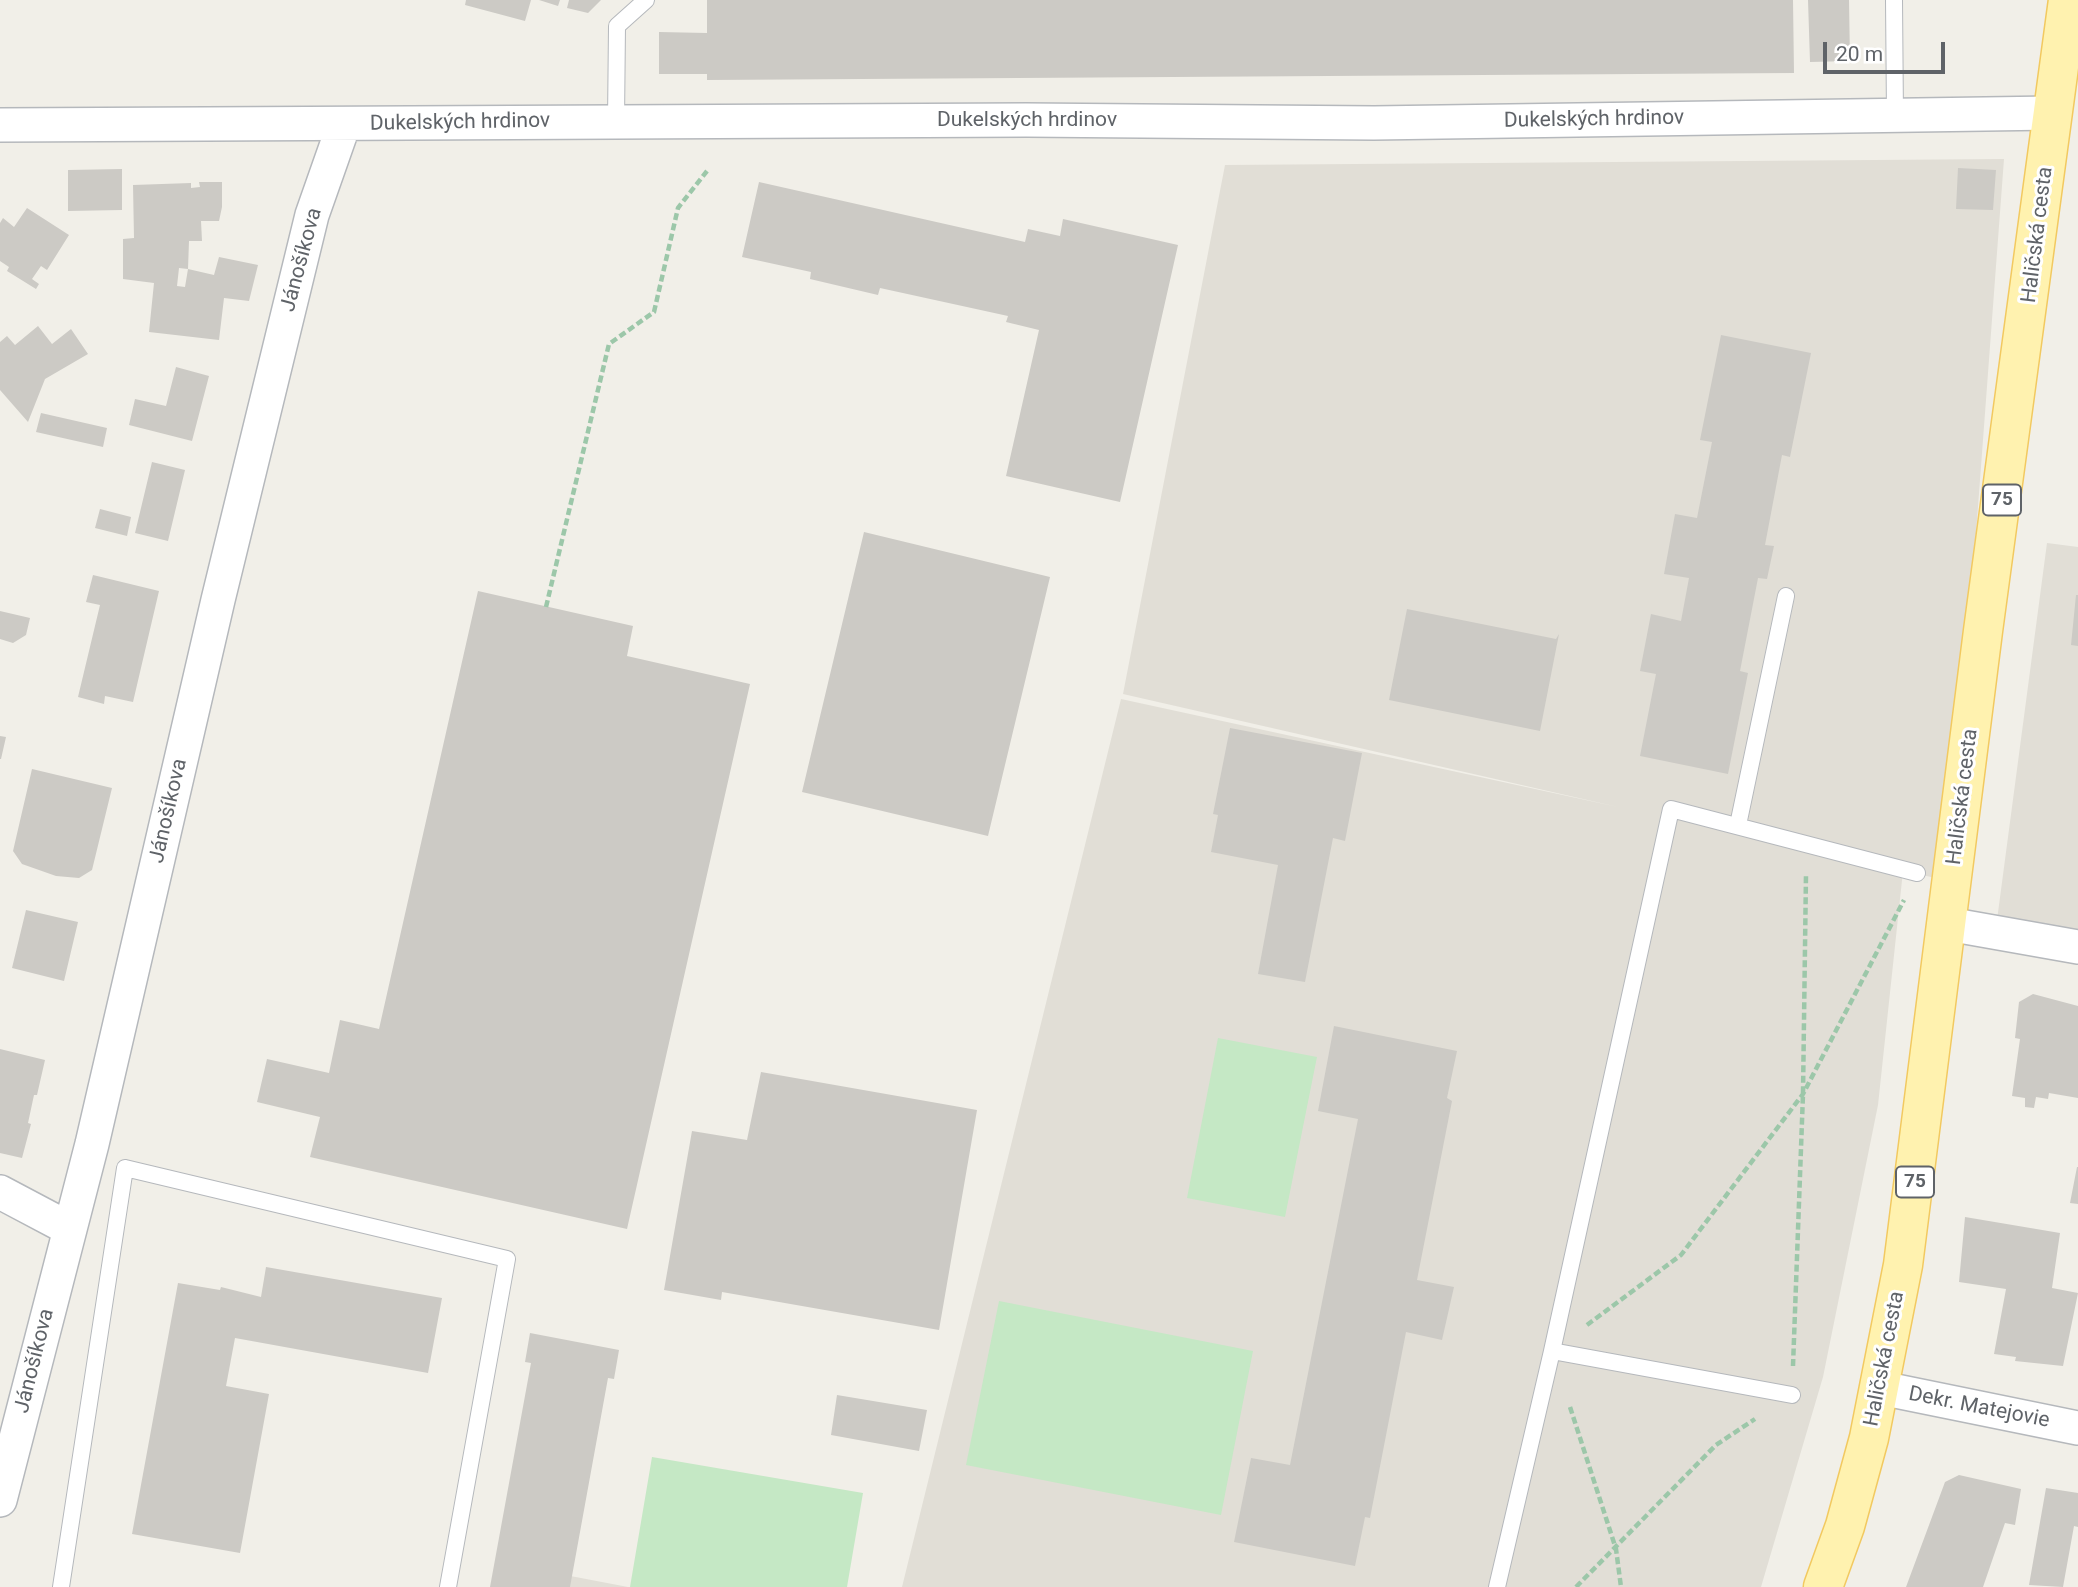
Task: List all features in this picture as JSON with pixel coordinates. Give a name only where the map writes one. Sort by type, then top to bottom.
[{"type":"main road","name":"Haličská cesta","points":[[1823,1587],[1844,1526],[1881,1388],[1913,1201],[1983,631],[2068,0]]},
{"type":"street","name":"Dukelských hrdinov","points":[[0,125],[616,121],[1374,123],[2053,113]]},
{"type":"street","name":"Jánošíkova","points":[[0,1500],[68,1228],[92,1144],[218,600],[312,215],[344,124]]},
{"type":"street","points":[[1948,924],[2078,947]]},
{"type":"street","points":[[0,1192],[68,1228]]},
{"type":"street","name":"Dekr. Matejovie","points":[[1881,1388],[2078,1428]]},
{"type":"lane","points":[[616,121],[617,26],[646,0]]},
{"type":"lane","points":[[1894,0],[1895,117]]},
{"type":"lane","points":[[1738,825],[1786,596]]},
{"type":"lane","points":[[1497,1587],[1552,1351],[1671,809],[1807,842],[1917,873]]},
{"type":"lane","points":[[61,1587],[125,1168],[507,1259],[448,1587]]},
{"type":"lane","points":[[1552,1351],[1792,1395]]},
{"type":"path","points":[[546,607],[609,344],[654,312],[677,208],[707,171]]},
{"type":"path","points":[[1576,1587],[1716,1445],[1792,1395],[1803,1094],[1807,842]]},
{"type":"path","points":[[1621,1587],[1616,1549],[1552,1351],[1681,1255],[1803,1094],[1917,873]]},
{"type":"shaded area","points":[[2004,159],[1950,881],[1903,871],[1878,1105],[1823,1377],[1761,1587],[902,1587],[1121,699],[1618,807],[1123,694],[1225,165]]},
{"type":"shaded area","points":[[2047,543],[2078,547],[2078,932],[1997,920]]},
{"type":"shaded area","points":[[539,1570],[628,1587],[534,1587]]},
{"type":"green space","points":[[1218,1038],[1317,1057],[1285,1217],[1187,1198]]},
{"type":"green space","points":[[999,1301],[1253,1351],[1221,1515],[966,1465]]},
{"type":"green space","points":[[652,1457],[863,1493],[847,1587],[630,1587]]},
{"type":"building","points":[[466,0],[531,0],[525,21],[465,5]]},
{"type":"building","points":[[539,0],[560,0],[558,6]]},
{"type":"building","points":[[569,0],[601,0],[588,13],[567,8]]},
{"type":"building","points":[[707,0],[1793,0],[1794,73],[707,80],[707,74],[659,74],[659,32],[707,33]]},
{"type":"building","points":[[1808,0],[1849,0],[1850,61],[1810,62]]},
{"type":"building","points":[[1958,168],[1996,170],[1993,210],[1956,209]]},
{"type":"building","points":[[122,169],[122,210],[68,211],[68,170]]},
{"type":"building","points":[[199,182],[222,182],[219,221],[201,221],[202,241],[189,241],[188,269],[214,275],[219,257],[258,265],[249,301],[224,298],[219,340],[149,332],[154,283],[123,279],[123,239],[134,238],[133,185],[191,183],[191,188],[200,187]],"holes":[[[179,268],[188,269],[185,287],[177,286]]]},
{"type":"building","points":[[759,182],[1025,242],[1028,229],[1060,236],[1063,219],[1178,245],[1120,502],[1006,476],[1039,330],[1006,322],[1008,316],[880,288],[878,295],[810,279],[811,272],[742,257]]},
{"type":"building","points":[[27,208],[69,235],[47,270],[41,266],[32,279],[39,284],[36,289],[7,271],[9,267],[0,261],[0,223],[3,218],[14,227]]},
{"type":"building","points":[[38,326],[52,344],[71,329],[88,354],[45,379],[28,422],[0,390],[0,342],[7,336],[15,345]]},
{"type":"building","points":[[1721,335],[1811,353],[1790,457],[1782,455],[1765,545],[1774,546],[1767,579],[1758,578],[1740,671],[1748,673],[1728,774],[1640,756],[1656,674],[1640,671],[1651,614],[1681,621],[1689,578],[1664,574],[1675,514],[1697,518],[1712,442],[1700,440]]},
{"type":"building","points":[[176,367],[209,376],[192,441],[129,425],[135,399],[166,406]]},
{"type":"building","points":[[41,413],[107,428],[103,447],[36,432]]},
{"type":"building","points":[[152,462],[185,470],[168,541],[135,533]]},
{"type":"building","points":[[100,509],[131,517],[127,536],[95,528]]},
{"type":"building","points":[[864,532],[1050,577],[988,836],[802,792]]},
{"type":"building","points":[[93,575],[159,591],[133,702],[105,696],[104,704],[78,697],[100,605],[86,602]]},
{"type":"building","points":[[478,591],[633,626],[627,656],[750,684],[627,1229],[310,1157],[320,1117],[257,1102],[267,1059],[329,1073],[340,1020],[379,1029]]},
{"type":"building","points":[[2078,595],[2078,646],[2071,645]]},
{"type":"building","points":[[1407,609],[1556,639],[1559,634],[1540,731],[1389,700]]},
{"type":"building","points":[[0,611],[30,618],[26,635],[13,643],[0,639]]},
{"type":"building","points":[[1230,728],[1362,753],[1345,841],[1333,838],[1305,982],[1258,974],[1278,865],[1211,852],[1218,815],[1213,814]]},
{"type":"building","points":[[0,736],[6,737],[1,759],[0,759]]},
{"type":"building","points":[[32,769],[112,788],[92,870],[79,878],[56,876],[22,864],[13,851]]},
{"type":"building","points":[[26,910],[78,922],[64,981],[12,968]]},
{"type":"building","points":[[2033,994],[2078,1006],[2078,1098],[2049,1093],[2048,1099],[2036,1097],[2034,1108],[2025,1107],[2025,1098],[2012,1096],[2020,1039],[2015,1038],[2019,1002]]},
{"type":"building","points":[[1334,1026],[1457,1051],[1447,1098],[1452,1101],[1417,1280],[1454,1287],[1442,1340],[1406,1332],[1370,1518],[1365,1517],[1355,1566],[1234,1542],[1251,1458],[1290,1465],[1358,1119],[1318,1111]]},
{"type":"building","points":[[0,1049],[45,1060],[37,1095],[34,1095],[28,1123],[31,1124],[22,1158],[0,1153]]},
{"type":"building","points":[[761,1072],[977,1110],[939,1330],[722,1292],[721,1300],[664,1290],[692,1131],[747,1140]]},
{"type":"building","points":[[2078,1167],[2078,1204],[2070,1203]]},
{"type":"building","points":[[1965,1217],[2060,1233],[2052,1288],[2078,1293],[2063,1366],[2015,1361],[2016,1357],[1994,1354],[2006,1289],[1959,1282]]},
{"type":"building","points":[[266,1267],[442,1298],[428,1373],[235,1338],[226,1386],[269,1394],[240,1553],[132,1534],[178,1283],[220,1290],[221,1287],[261,1297]]},
{"type":"building","points":[[530,1333],[619,1350],[614,1379],[608,1378],[570,1587],[490,1587],[531,1363],[525,1362]]},
{"type":"building","points":[[837,1395],[927,1410],[919,1451],[831,1435]]},
{"type":"building","points":[[1959,1475],[2021,1489],[2015,1525],[2005,1523],[1983,1587],[1906,1587],[1945,1482]]},
{"type":"building","points":[[2046,1488],[2078,1493],[2078,1527],[2074,1526],[2063,1587],[2029,1585]]}]
